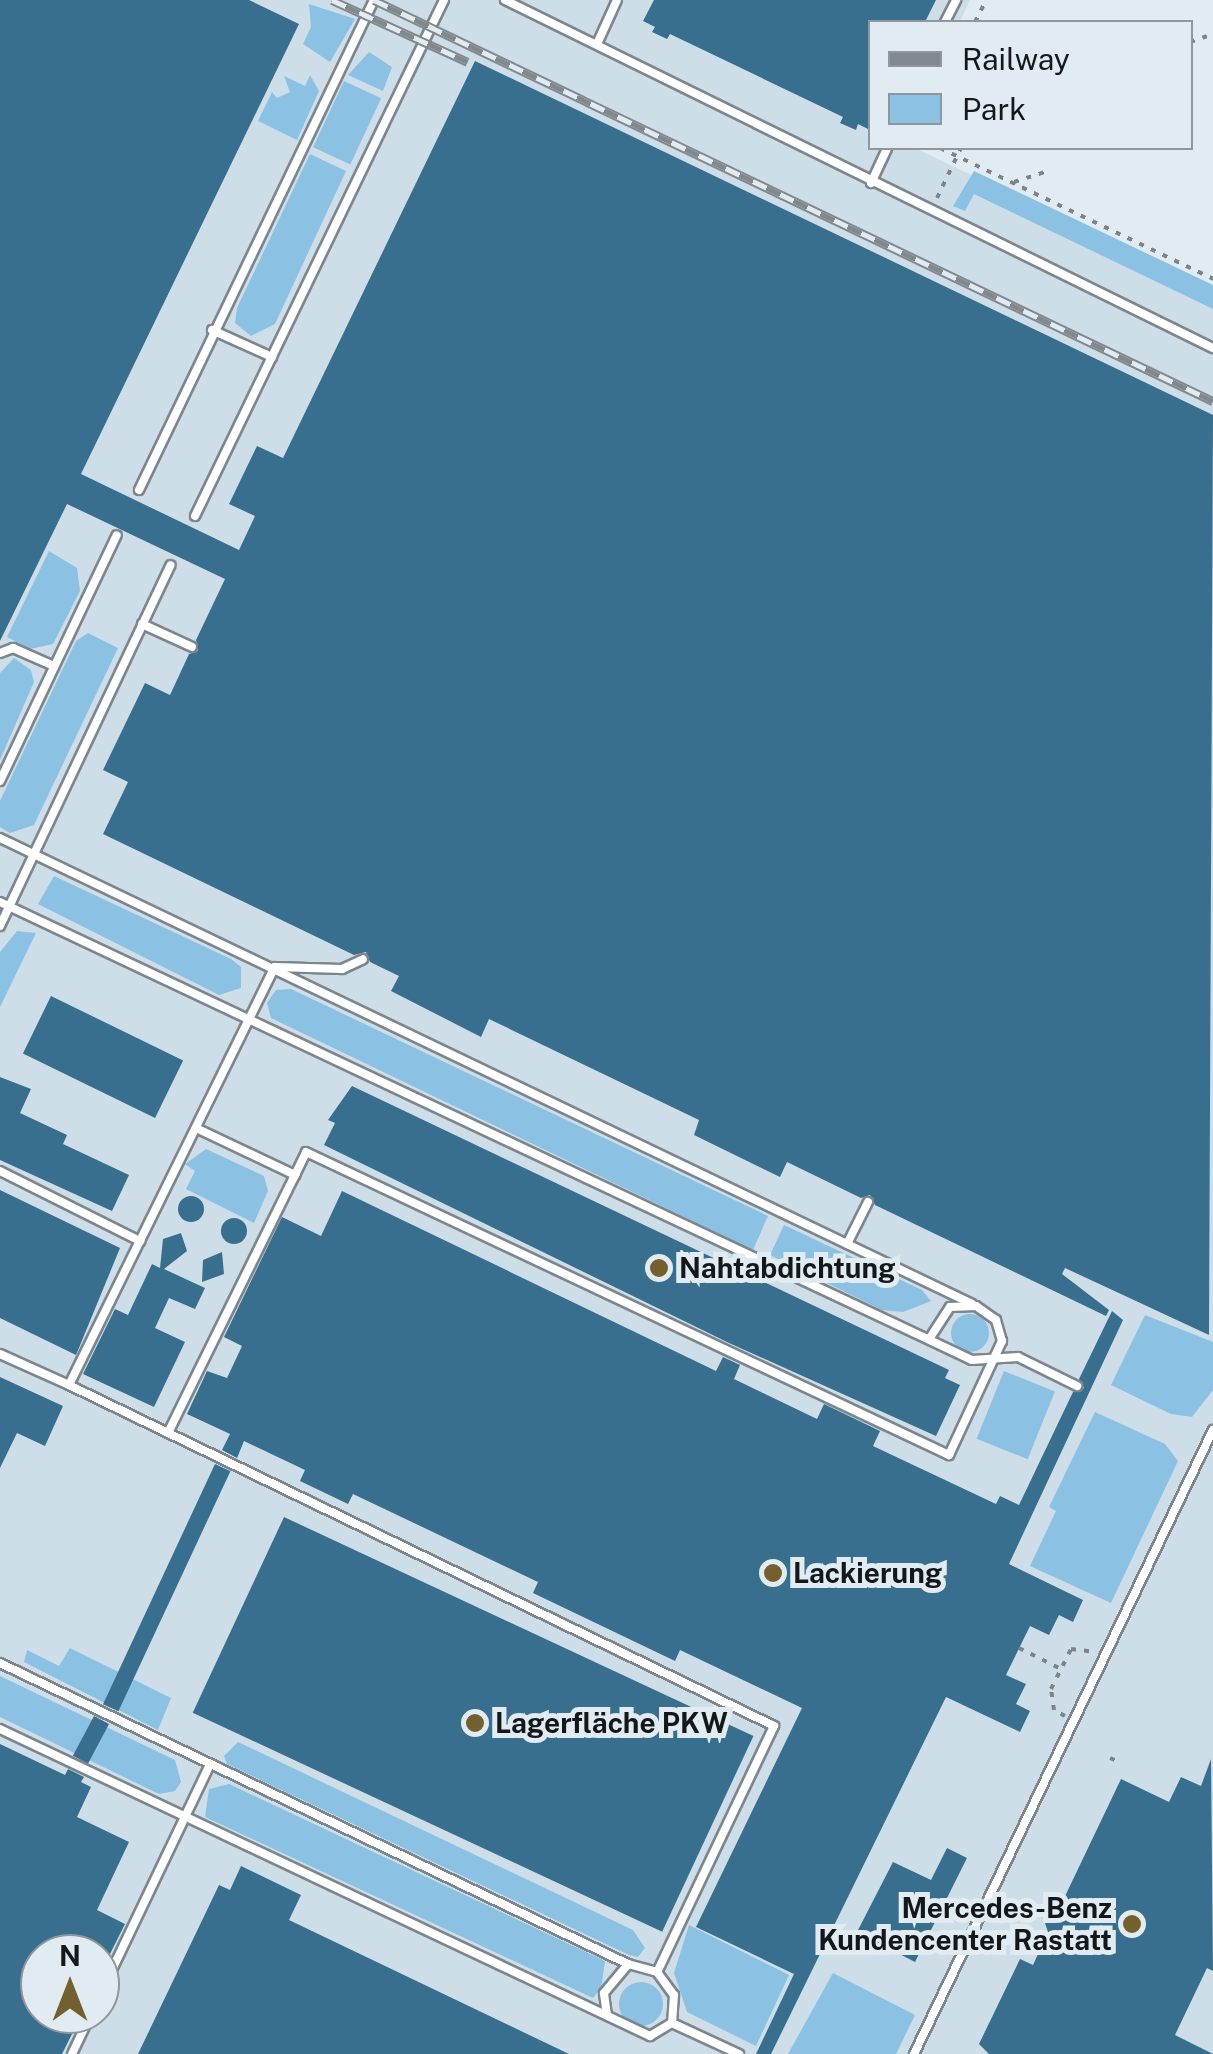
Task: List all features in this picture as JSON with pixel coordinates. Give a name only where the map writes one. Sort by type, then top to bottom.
[{"type":"lane","points":[[138,490],[374,0]]},
{"type":"lane","points":[[195,516],[444,0]]},
{"type":"lane","points":[[505,0],[1213,348]]},
{"type":"lane","points":[[597,44],[617,0]]},
{"type":"lane","points":[[871,183],[887,150]]},
{"type":"lane","points":[[212,330],[272,358]]},
{"type":"lane","points":[[0,781],[117,535]]},
{"type":"lane","points":[[0,926],[5,905],[34,854],[171,565]]},
{"type":"lane","points":[[142,624],[192,647]]},
{"type":"lane","points":[[0,653],[13,648],[54,666]]},
{"type":"lane","points":[[0,838],[976,1306],[996,1320],[1002,1341],[949,1454],[306,1152],[168,1433]]},
{"type":"lane","points":[[5,905],[972,1360],[1018,1357],[1077,1386]]},
{"type":"lane","points":[[274,967],[342,968],[363,959]]},
{"type":"lane","points":[[69,1386],[274,967]]},
{"type":"lane","points":[[196,1128],[294,1175]]},
{"type":"lane","points":[[0,1171],[140,1241]]},
{"type":"lane","points":[[847,1244],[868,1202]]},
{"type":"lane","points":[[930,1338],[950,1307],[976,1306]]},
{"type":"lane","points":[[0,1354],[774,1726],[657,1972]]},
{"type":"lane","points":[[914,2054],[1213,1430]]},
{"type":"lane","points":[[0,1662],[209,1766],[628,1964],[657,1972],[674,1995],[672,2023]]},
{"type":"lane","points":[[0,1729],[650,2036],[672,2023]]},
{"type":"lane","points":[[120,1953],[209,1766]]},
{"type":"lane","points":[[607,2015],[604,1993],[628,1964]]},
{"type":"lane","points":[[672,2023],[739,2054]]},
{"type":"path","points":[[944,150],[1213,278]]},
{"type":"path","points":[[930,212],[961,150]]},
{"type":"path","points":[[1014,182],[1048,170]]},
{"type":"path","points":[[1019,1648],[1060,1668]]},
{"type":"path","points":[[1074,1720],[1054,1710],[1051,1690],[1060,1668],[1070,1649],[1105,1656]]},
{"type":"path","points":[[928,1936],[963,1953]]},
{"type":"shaded area","points":[[0,0],[970,0],[961,20],[868,20],[868,150],[919,150],[1213,291],[1213,2054],[0,2054]]},
{"type":"green space","points":[[309,4],[355,19],[330,62],[303,44],[311,27]]},
{"type":"green space","points":[[369,52],[392,67],[383,91],[348,75]]},
{"type":"green space","points":[[310,75],[319,91],[297,140],[258,121],[272,92],[277,98],[290,92],[284,76],[305,86]]},
{"type":"green space","points":[[344,81],[381,98],[350,164],[313,147]]},
{"type":"green space","points":[[310,154],[346,171],[275,324],[251,336],[235,323],[237,308]]},
{"type":"green space","points":[[974,171],[1213,285],[1213,309],[974,194],[965,211],[953,206]]},
{"type":"green space","points":[[49,551],[77,568],[80,591],[53,644],[30,649],[7,637]]},
{"type":"green space","points":[[88,633],[118,648],[34,825],[10,833],[0,827],[0,801],[76,641]]},
{"type":"green space","points":[[14,658],[31,670],[34,682],[0,760],[0,673]]},
{"type":"green space","points":[[54,876],[231,959],[241,967],[241,988],[219,995],[38,904]]},
{"type":"green space","points":[[17,931],[36,933],[0,1007],[0,952]]},
{"type":"green space","points":[[291,989],[768,1216],[753,1250],[271,1018],[267,1003],[276,990]]},
{"type":"green space","points":[[206,1149],[264,1176],[268,1191],[254,1223],[186,1189],[195,1171],[185,1164]]},
{"type":"green space","points":[[784,1225],[922,1290],[931,1301],[903,1312],[882,1310],[770,1255]]},
{"type":"green space","points":[[970,1314],[983,1320],[989,1333],[983,1346],[970,1352],[957,1346],[951,1333],[957,1320]]},
{"type":"green space","points":[[1145,1315],[1213,1342],[1213,1390],[1192,1417],[1171,1414],[1111,1385]]},
{"type":"green space","points":[[1004,1371],[1055,1392],[1028,1459],[977,1439]]},
{"type":"green space","points":[[1095,1412],[1165,1444],[1178,1461],[1111,1603],[1030,1566],[1056,1511],[1049,1507]]},
{"type":"green space","points":[[70,1648],[171,1698],[158,1730],[24,1662],[27,1650],[59,1666]]},
{"type":"green space","points":[[0,1676],[175,1760],[181,1782],[175,1791],[159,1794],[0,1717]]},
{"type":"green space","points":[[238,1742],[633,1930],[645,1948],[638,1957],[629,1955],[227,1764],[224,1756]]},
{"type":"green space","points":[[229,1784],[605,1961],[601,1988],[593,1998],[205,1817],[209,1789]]},
{"type":"green space","points":[[689,1925],[789,1975],[756,2046],[687,2012],[674,1973]]},
{"type":"green space","points":[[833,1973],[915,2015],[896,2054],[788,2054]]},
{"type":"green space","points":[[641,1982],[657,1988],[663,2004],[657,2020],[641,2026],[625,2020],[619,2004],[625,1988]]},
{"type":"building","points":[[0,0],[249,0],[299,24],[81,474],[239,550],[255,516],[229,504],[257,446],[283,458],[475,61],[1213,415],[1209,1335],[1065,1268],[1062,1274],[1109,1310],[1106,1316],[875,1205],[870,1195],[861,1198],[787,1162],[780,1177],[694,1135],[699,1120],[489,1019],[481,1037],[391,991],[399,976],[370,962],[366,952],[354,955],[103,834],[128,782],[103,770],[145,683],[170,695],[189,654],[198,651],[196,640],[225,579],[67,504],[0,641]]},
{"type":"building","points":[[654,0],[936,0],[926,20],[868,20],[868,129],[858,124],[856,130],[840,123],[843,117],[670,34],[667,39],[652,32],[655,27],[643,21]]},
{"type":"building","points":[[51,996],[183,1060],[155,1118],[23,1054]]},
{"type":"building","points":[[0,1077],[31,1089],[20,1113],[67,1135],[63,1144],[129,1175],[112,1211],[0,1160]]},
{"type":"building","name":"Nahtabdichtung","points":[[352,1086],[949,1370],[945,1378],[960,1385],[936,1436],[729,1343],[324,1145],[335,1123],[328,1120]]},
{"type":"building","points":[[0,1190],[120,1248],[76,1355],[0,1318]]},
{"type":"building","name":"Lackierung","points":[[342,1191],[716,1371],[723,1357],[740,1365],[734,1379],[817,1419],[824,1404],[880,1431],[873,1446],[996,1504],[1000,1496],[1019,1505],[1073,1392],[1084,1388],[1079,1379],[1112,1311],[1123,1320],[1009,1564],[1083,1600],[1073,1622],[1059,1615],[1049,1635],[1030,1626],[1006,1675],[1026,1684],[1016,1704],[1030,1711],[1020,1732],[946,1697],[771,2054],[756,2054],[794,1974],[696,1927],[802,1708],[680,1650],[675,1661],[533,1593],[538,1582],[353,1494],[348,1504],[300,1481],[305,1470],[244,1441],[237,1458],[222,1450],[230,1434],[187,1414],[207,1371],[227,1378],[242,1346],[224,1337],[282,1217],[321,1236]]},
{"type":"building","points":[[191,1196],[200,1200],[204,1209],[200,1218],[191,1222],[182,1218],[178,1209],[182,1200]]},
{"type":"building","points":[[234,1218],[243,1222],[247,1231],[243,1240],[234,1244],[225,1240],[221,1231],[225,1222]]},
{"type":"building","points":[[181,1233],[187,1251],[164,1269],[205,1288],[195,1309],[169,1298],[155,1328],[185,1342],[154,1407],[83,1374],[115,1309],[128,1315],[152,1264],[160,1268],[163,1239]]},
{"type":"building","points":[[222,1252],[224,1274],[202,1282],[203,1260]]},
{"type":"building","points":[[0,1377],[63,1406],[45,1446],[17,1433],[0,1468]]},
{"type":"building","points":[[215,1464],[230,1471],[118,1711],[103,1704]]},
{"type":"building","name":"Lagerfläche PKW","points":[[284,1517],[753,1736],[662,1932],[193,1713]]},
{"type":"building","points":[[94,1716],[109,1724],[88,1764],[73,1756]]},
{"type":"building","points":[[0,1744],[65,1775],[68,1769],[84,1777],[81,1782],[91,1787],[77,1817],[129,1842],[97,1910],[125,1924],[120,1934],[20,1934],[20,2034],[72,2034],[62,2054],[0,2054]]},
{"type":"building","name":"Mercedes-Benz Kundencenter Rastatt","points":[[1211,1759],[1213,1971],[1207,1968],[1175,2035],[1213,2054],[989,2054],[979,2044],[1020,1959],[1033,1965],[1048,1932],[1044,1920],[1056,1915],[1121,1779],[1169,1802],[1181,1777],[1201,1786]]},
{"type":"building","points":[[947,1848],[967,1858],[915,1962],[857,1932],[893,1862],[931,1880]]},
{"type":"building","points":[[241,1866],[301,1895],[289,1920],[569,2054],[138,2054],[219,1885],[230,1890]]},
{"type":"railway","points":[[332,0],[468,62]]},
{"type":"railway","points":[[374,0],[1213,401]]},
{"type":"place","name":"Nahtabdichtung","points":[[659,1268]]},
{"type":"place","name":"Lackierung","points":[[773,1573]]},
{"type":"place","name":"Lagerfläche PKW","points":[[475,1723]]},
{"type":"place","name":"Mercedes-Benz Kundencenter Rastatt","points":[[1132,1924]]}]
